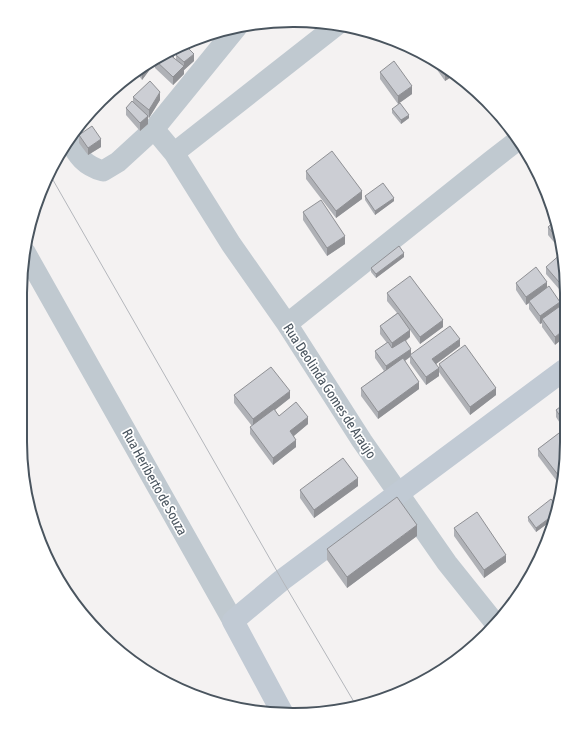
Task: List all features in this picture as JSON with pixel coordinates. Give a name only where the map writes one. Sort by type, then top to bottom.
[{"type":"street","points":[[174,153],[331,30]]},
{"type":"street","points":[[72,145],[76,153],[91,168],[102,171],[118,162],[154,129],[231,35]]},
{"type":"street","name":"Rua Deolinda Gomes de Araújo","points":[[154,129],[174,153],[230,244],[288,324],[362,441],[398,494],[448,563],[492,619]]},
{"type":"street","points":[[288,324],[514,143]]},
{"type":"street","name":"Rua Heriberto de Souza","points":[[29,259],[233,621],[279,707]]},
{"type":"street","points":[[233,621],[282,580],[560,373]]},
{"type":"building","points":[[189,49],[194,54],[184,62],[176,55]]},
{"type":"building","points":[[172,56],[184,66],[173,77],[159,64]]},
{"type":"building","points":[[394,61],[412,86],[398,96],[380,72]]},
{"type":"building","points":[[150,81],[160,92],[149,110],[133,97]]},
{"type":"building","points":[[132,101],[148,116],[140,123],[126,108]]},
{"type":"building","points":[[400,103],[409,115],[401,120],[392,109]]},
{"type":"building","points":[[92,126],[101,139],[88,148],[79,135]]},
{"type":"building","points":[[332,151],[362,191],[336,211],[306,171]]},
{"type":"building","points":[[383,183],[394,198],[375,211],[365,196]]},
{"type":"building","points":[[321,200],[345,236],[327,248],[303,212]]},
{"type":"building","points":[[551,225],[553,233],[548,227]]},
{"type":"building","points":[[399,246],[404,253],[376,274],[371,268]]},
{"type":"building","points":[[558,257],[559,282],[546,267]]},
{"type":"building","points":[[536,267],[547,282],[526,297],[516,283]]},
{"type":"building","points":[[410,276],[443,320],[420,337],[387,293]]},
{"type":"building","points":[[549,286],[560,302],[540,316],[529,301]]},
{"type":"building","points":[[560,306],[560,333],[555,337],[542,319]]},
{"type":"building","points":[[398,313],[410,330],[392,343],[380,326]]},
{"type":"building","points":[[450,326],[460,339],[432,359],[439,368],[426,377],[410,355]]},
{"type":"building","points":[[405,340],[411,349],[386,366],[375,351],[388,342],[392,348]]},
{"type":"building","points":[[465,345],[496,388],[470,407],[439,364]]},
{"type":"building","points":[[403,358],[419,382],[378,412],[361,388]]},
{"type":"building","points":[[271,367],[290,391],[253,419],[234,395]]},
{"type":"building","points":[[296,402],[308,417],[290,431],[296,440],[273,458],[250,427],[274,409],[279,416]]},
{"type":"building","points":[[560,407],[560,416],[556,410]]},
{"type":"building","points":[[560,432],[558,475],[538,449]]},
{"type":"building","points":[[343,458],[358,478],[314,510],[300,490]]},
{"type":"building","points":[[397,497],[417,525],[347,577],[327,549]]},
{"type":"building","points":[[551,499],[553,502],[548,519],[536,528],[528,517]]},
{"type":"building","points":[[477,512],[506,555],[484,570],[454,528]]},
{"type":"tram line","points":[[53,179],[282,580],[353,701]]}]
